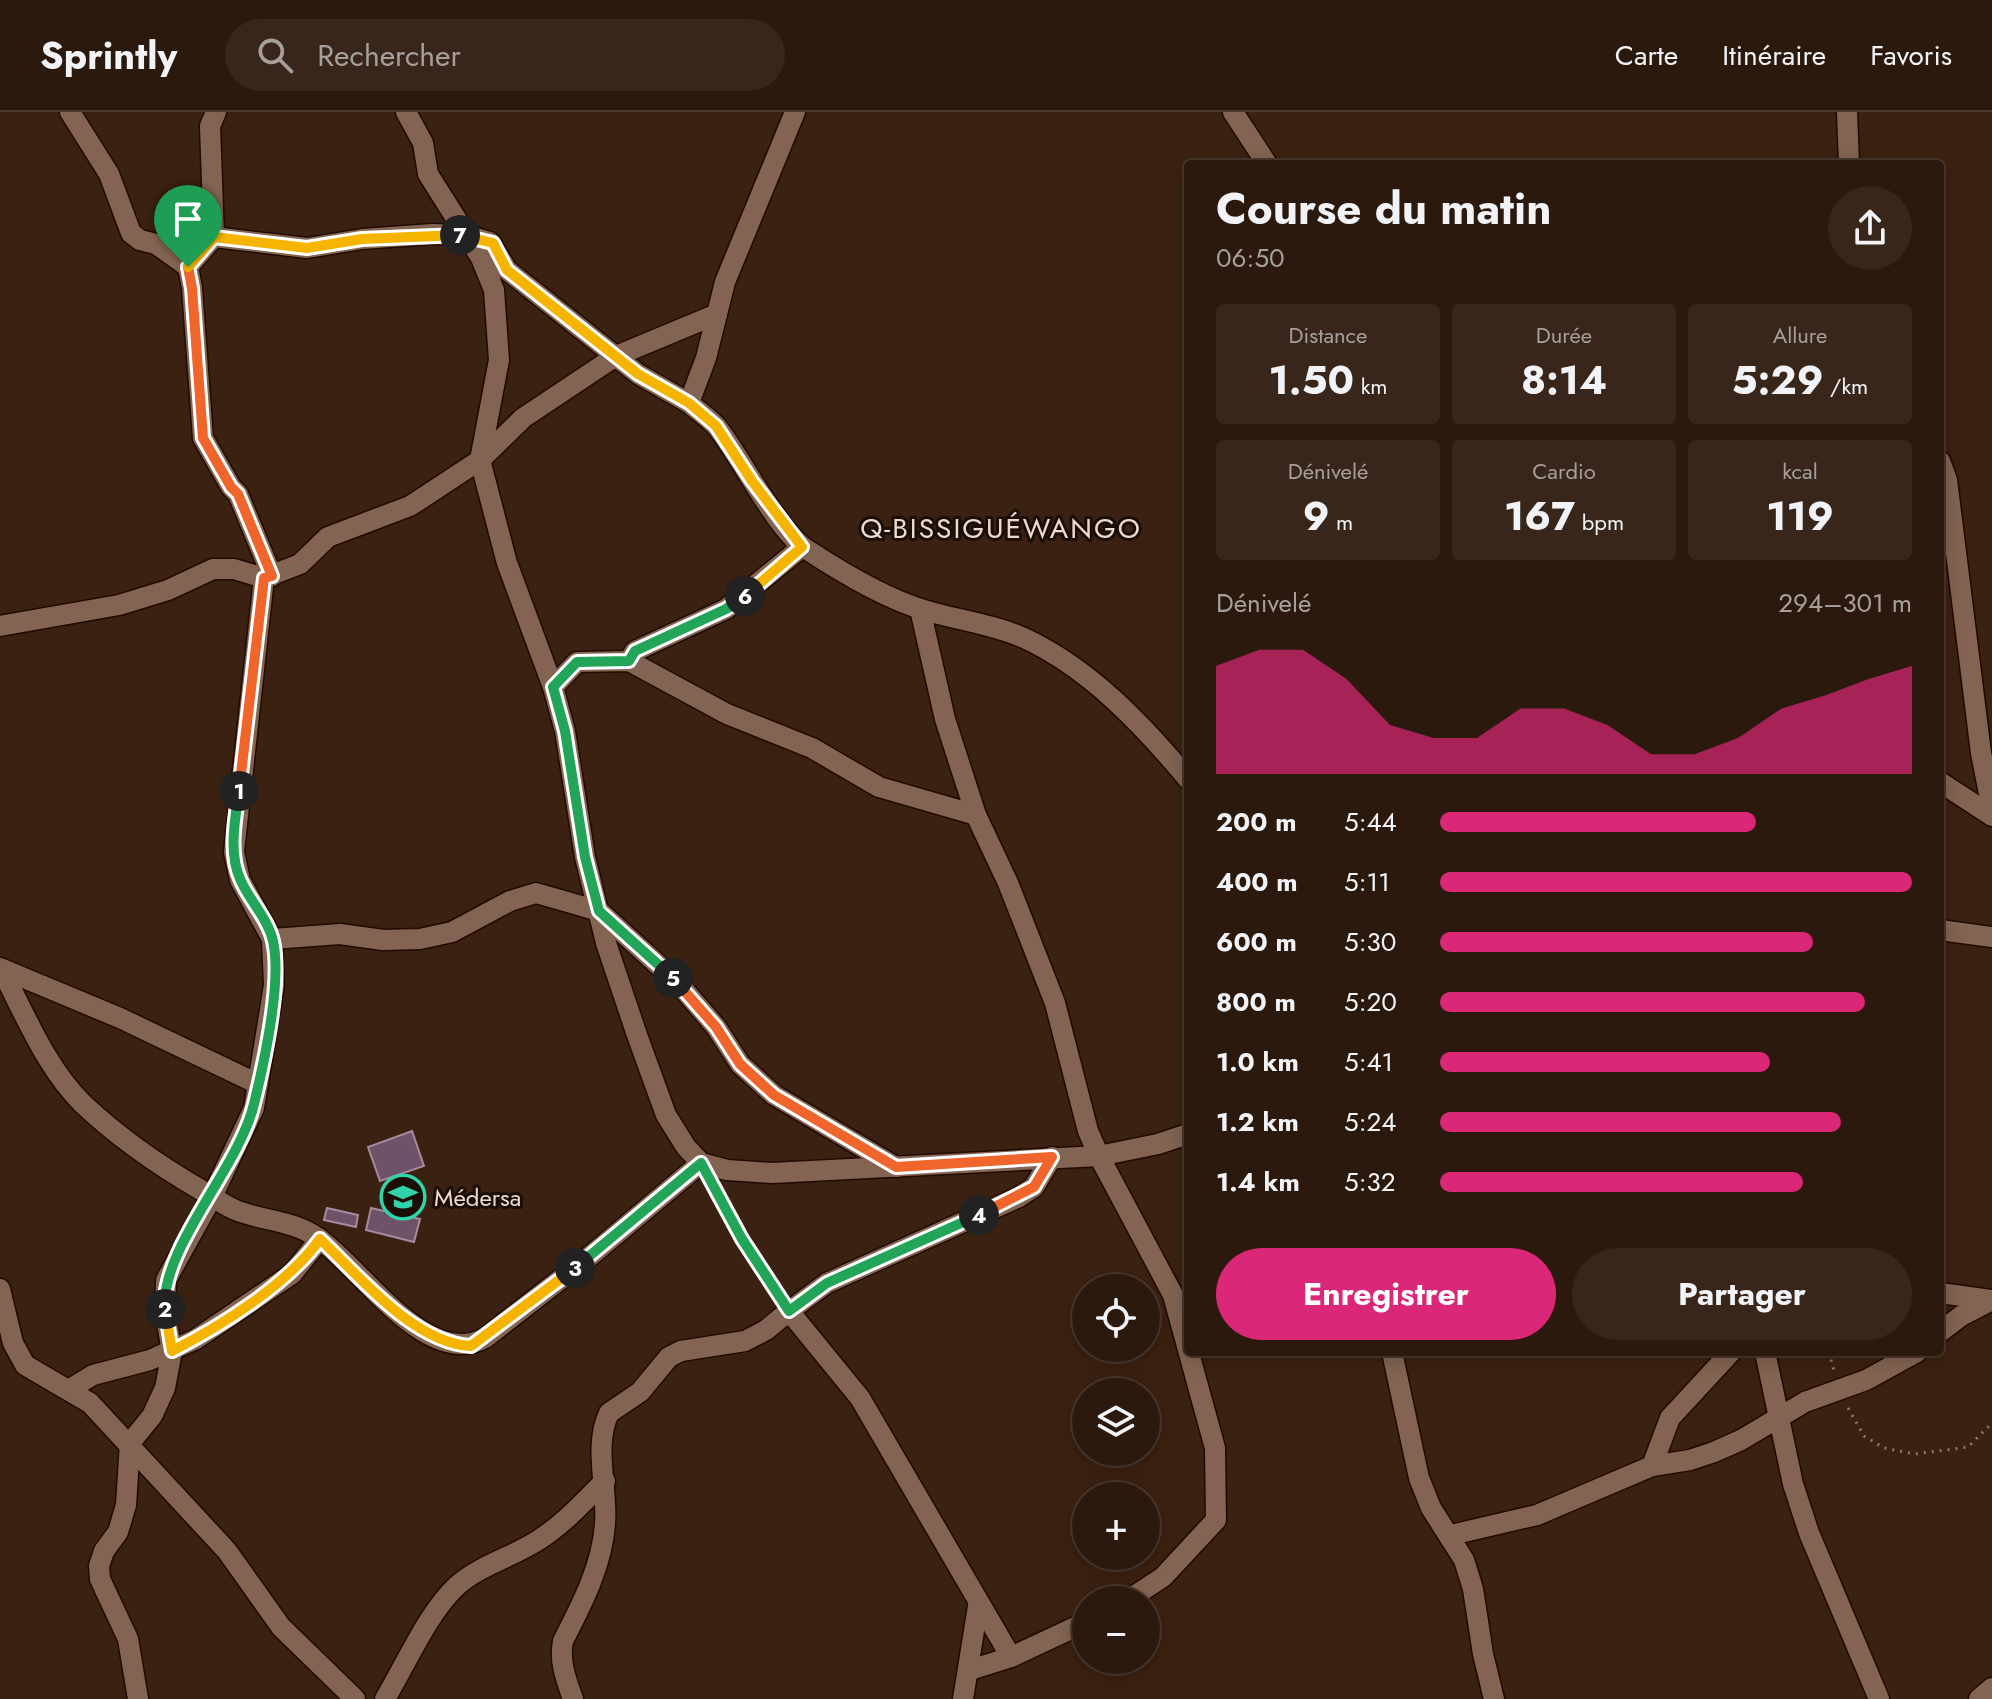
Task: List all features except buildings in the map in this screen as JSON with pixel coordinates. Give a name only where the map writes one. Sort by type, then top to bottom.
[{"type":"street","points":[[70,112],[109,174],[131,233],[140,240],[156,244],[188,267],[203,438],[238,494],[268,577],[234,852],[240,880],[272,939],[274,985],[254,1108],[212,1197],[177,1254],[166,1280],[164,1302],[172,1351],[165,1388],[152,1416],[130,1443],[126,1505],[118,1532],[104,1551],[99,1566],[100,1579],[128,1639],[138,1699]]},
{"type":"street","points":[[188,267],[214,237],[210,126],[216,112]]},
{"type":"street","points":[[406,112],[423,143],[428,174],[489,272],[498,306],[499,360],[480,460],[507,563],[553,687],[565,731],[585,857],[632,1022],[666,1115],[686,1147],[701,1163],[727,1170],[772,1173],[1099,1156],[1184,1135]]},
{"type":"street","points":[[689,403],[706,358],[725,282],[795,112]]},
{"type":"street","points":[[1233,112],[1264,160]]},
{"type":"street","points":[[1847,112],[1849,160]]},
{"type":"street","points":[[214,237],[307,248],[362,239],[466,235],[493,243],[507,270],[638,374],[689,403],[716,426],[752,481],[802,547],[861,581],[920,609],[1022,637],[1056,656],[1090,678],[1159,745],[1184,774]]},
{"type":"street","points":[[0,626],[119,605],[168,590],[213,569],[234,569],[268,577],[300,564],[328,537],[410,506],[480,460],[523,418],[616,356],[717,314]]},
{"type":"street","points":[[1944,472],[1992,809]]},
{"type":"street","points":[[629,661],[635,651],[735,604],[802,547]]},
{"type":"street","points":[[920,609],[945,719],[976,815],[1008,883],[1055,1003],[1088,1131],[1173,1295],[1184,1335]]},
{"type":"street","points":[[553,687],[577,662],[629,661],[727,714],[812,748],[879,787],[976,815]]},
{"type":"street","points":[[1944,785],[1992,816]]},
{"type":"street","points":[[272,939],[340,934],[383,940],[420,939],[452,932],[510,901],[536,893],[599,911],[678,983],[716,1027],[740,1064],[774,1095],[896,1167]]},
{"type":"street","points":[[1944,931],[1992,937]]},
{"type":"street","points":[[0,969],[120,1018],[258,1084]]},
{"type":"street","points":[[0,969],[60,1077],[81,1102],[151,1162],[237,1211],[299,1227],[320,1239],[384,1300],[433,1338],[452,1345],[471,1346],[589,1257],[701,1163]]},
{"type":"street","points":[[573,1699],[563,1672],[561,1652],[563,1641],[593,1577],[603,1542],[605,1481],[602,1437],[609,1413],[640,1392],[658,1366],[681,1351],[723,1347],[745,1341],[827,1283],[1019,1197],[1034,1187],[1052,1157]]},
{"type":"street","points":[[70,1389],[93,1375],[172,1351],[226,1321],[292,1274],[320,1239]]},
{"type":"street","points":[[0,1289],[13,1343],[25,1365],[90,1403],[130,1443],[227,1551],[281,1627],[355,1699]]},
{"type":"street","points":[[1944,1294],[1992,1300]]},
{"type":"street","points":[[1944,1329],[1992,1300]]},
{"type":"street","points":[[789,1311],[860,1398],[978,1606],[1011,1657]]},
{"type":"street","points":[[1149,1586],[1163,1577],[1216,1520],[1218,1479],[1210,1428],[1190,1356]]},
{"type":"street","points":[[1393,1356],[1419,1478],[1431,1508],[1451,1535],[1464,1560],[1473,1589],[1494,1699]]},
{"type":"street","points":[[1652,1466],[1670,1418],[1727,1356]]},
{"type":"street","points":[[1766,1356],[1793,1484],[1809,1533],[1879,1699]]},
{"type":"street","points":[[1451,1535],[1537,1515],[1652,1466],[1690,1460],[1714,1452],[1741,1440],[1778,1416],[1890,1369],[1911,1356]]},
{"type":"street","points":[[385,1699],[441,1605],[458,1585],[477,1571],[540,1540],[605,1481]]},
{"type":"street","points":[[963,1699],[978,1606]]},
{"type":"street","points":[[970,1670],[1011,1657],[1072,1629]]},
{"type":"street","points":[[1979,1699],[1992,1688]]},
{"type":"path","points":[[701,1163],[742,1239],[789,1311]]},
{"type":"path","points":[[1830,1356],[1839,1390],[1864,1436],[1884,1448],[1915,1454],[1968,1447],[1992,1423]]},
{"type":"place","name":"Médersa","points":[[403,1197]]},
{"type":"district","name":"Q-BISSIGUÉWANGO","points":[[1001,528]]},
{"type":"route","points":[[433,234],[466,235],[490,242],[507,270],[638,374],[689,403],[716,426],[752,481],[802,547],[735,604],[635,651],[629,661],[577,662],[553,687],[565,731],[585,857],[599,911],[678,983],[716,1027],[740,1064],[774,1095],[896,1167],[1052,1157],[1034,1187],[1019,1197],[827,1283],[789,1311],[742,1239],[701,1163],[589,1257],[471,1346],[452,1345],[433,1338],[384,1300],[320,1239],[292,1274],[226,1321],[172,1351],[165,1313],[166,1280],[177,1254],[212,1197],[254,1108],[275,966],[272,939],[240,880],[234,852],[264,578],[272,576],[238,494],[203,438],[188,267],[214,237],[307,248],[362,239],[433,234]]}]
